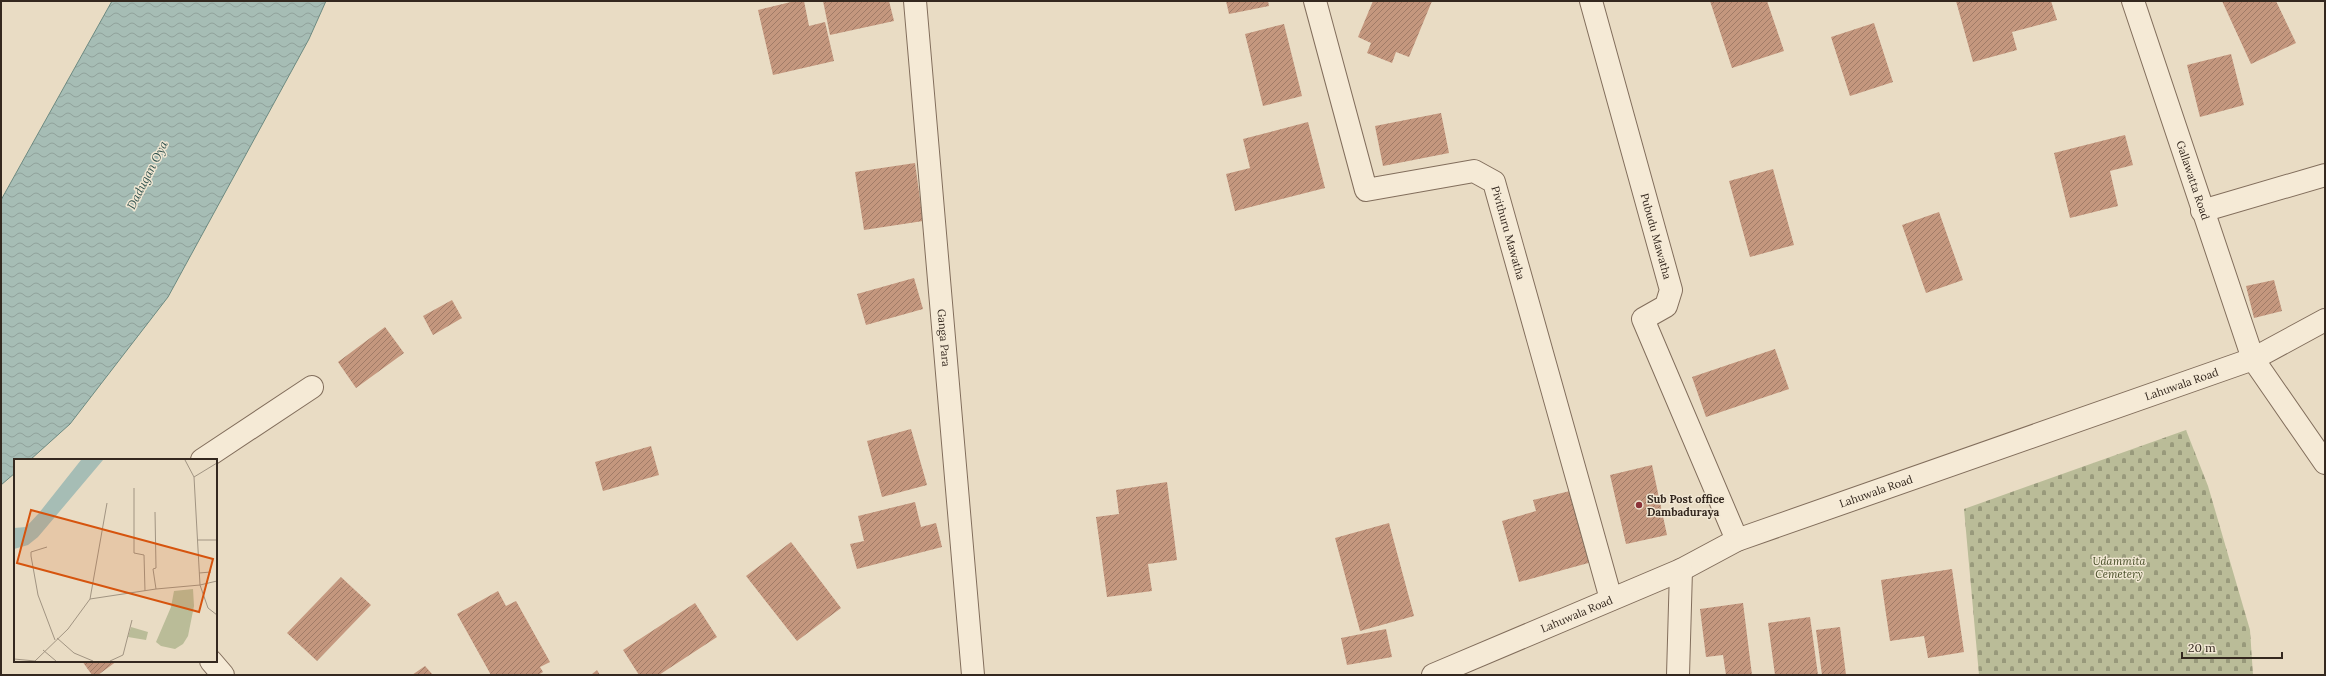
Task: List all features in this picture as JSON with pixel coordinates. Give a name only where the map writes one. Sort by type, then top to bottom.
[{"type":"street","name":"Ganga Para","points":[[915,1],[973,675]]},
{"type":"street","name":"Pivithuru Mawatha","points":[[1315,1],[1366,190],[1474,171],[1494,182],[1611,599]]},
{"type":"street","name":"Pubudu Mawatha","points":[[1591,1],[1671,290],[1666,306],[1643,319],[1737,540]]},
{"type":"street","name":"Gallawatta Road","points":[[2133,1],[2202,211],[2253,358],[2325,463]]},
{"type":"street","points":[[2202,211],[2325,174]]},
{"type":"street","name":"Lahuwala Road","points":[[1433,675],[1681,570],[1737,540],[2253,358],[2325,320]]},
{"type":"street","points":[[204,459],[312,387]]},
{"type":"street","points":[[1678,675],[1681,570]]},
{"type":"street","points":[[212,662],[223,675]]},
{"type":"green space","name":"Udammita Cemetery","points":[[2186,430],[2208,486],[2250,630],[2253,675],[1979,675],[1964,509]]},
{"type":"water","name":"Dadugan Oya","points":[[112,1],[326,1],[309,39],[168,297],[70,424],[31,459],[14,459],[14,474],[1,485],[1,200]]},
{"type":"building","points":[[795,1],[804,1],[809,26],[825,22],[834,61],[773,75],[758,10]]},
{"type":"building","points":[[823,1],[889,1],[894,21],[830,35]]},
{"type":"building","points":[[1226,1],[1268,1],[1269,6],[1229,14]]},
{"type":"building","points":[[1373,1],[1432,1],[1409,57],[1396,52],[1392,63],[1367,53],[1371,43],[1358,37]]},
{"type":"building","points":[[1710,1],[1767,1],[1784,51],[1732,68]]},
{"type":"building","points":[[1956,1],[2051,1],[2057,20],[2012,32],[2017,50],[1973,62]]},
{"type":"building","points":[[2222,1],[2276,1],[2296,43],[2251,64]]},
{"type":"building","points":[[1874,23],[1893,82],[1850,96],[1831,37]]},
{"type":"building","points":[[1284,24],[1302,96],[1263,106],[1245,34]]},
{"type":"building","points":[[2231,54],[2244,105],[2200,117],[2187,65]]},
{"type":"building","points":[[1441,113],[1449,153],[1383,166],[1375,126]]},
{"type":"building","points":[[1308,122],[1325,188],[1235,211],[1226,174],[1250,168],[1243,139]]},
{"type":"building","points":[[2125,135],[2133,165],[2110,171],[2118,206],[2070,218],[2054,153]]},
{"type":"building","points":[[915,163],[923,221],[864,230],[855,172]]},
{"type":"building","points":[[1773,169],[1794,245],[1750,257],[1729,181]]},
{"type":"building","points":[[1939,212],[1963,280],[1926,293],[1902,225]]},
{"type":"building","points":[[914,278],[923,309],[866,325],[857,294]]},
{"type":"building","points":[[2274,280],[2282,311],[2254,318],[2246,286]]},
{"type":"building","points":[[452,300],[462,318],[433,335],[423,316]]},
{"type":"building","points":[[385,327],[404,353],[356,388],[338,362]]},
{"type":"building","points":[[1775,349],[1789,389],[1706,417],[1692,377]]},
{"type":"building","points":[[911,429],[927,485],[882,497],[867,441]]},
{"type":"building","points":[[651,446],[659,475],[603,491],[595,462]]},
{"type":"building","name":"Sub Post office Dambaduraya","points":[[1652,465],[1667,535],[1626,544],[1610,475]]},
{"type":"building","points":[[1167,482],[1177,560],[1148,564],[1152,591],[1107,597],[1096,517],[1119,514],[1116,490]]},
{"type":"building","points":[[1570,491],[1572,502],[1575,501],[1592,562],[1519,582],[1502,521],[1536,511],[1533,500]]},
{"type":"building","points":[[915,502],[921,527],[936,523],[942,547],[857,569],[850,544],[864,541],[858,516]]},
{"type":"building","points":[[1389,523],[1414,616],[1360,631],[1335,538]]},
{"type":"building","points":[[791,542],[841,608],[797,641],[746,576]]},
{"type":"building","points":[[1952,569],[1964,652],[1928,658],[1924,636],[1890,641],[1881,580]]},
{"type":"building","points":[[341,577],[371,605],[317,661],[287,633]]},
{"type":"building","points":[[498,591],[506,606],[516,601],[550,662],[540,667],[543,672],[538,675],[491,675],[457,614]]},
{"type":"building","points":[[695,603],[717,637],[659,675],[639,675],[623,650]]},
{"type":"building","points":[[1743,603],[1752,675],[1726,675],[1723,655],[1706,657],[1700,609]]},
{"type":"building","points":[[1810,617],[1818,675],[1775,675],[1768,623]]},
{"type":"building","points":[[1840,627],[1846,675],[1822,675],[1816,630]]},
{"type":"building","points":[[1386,629],[1392,657],[1347,665],[1341,638]]},
{"type":"building","points":[[83,662],[116,662],[98,675],[92,675]]},
{"type":"building","points":[[425,666],[433,675],[412,675]]},
{"type":"building","points":[[597,670],[600,675],[591,675]]},
{"type":"place","name":"Sub Post office Dambaduraya","points":[[1639,505]]}]
